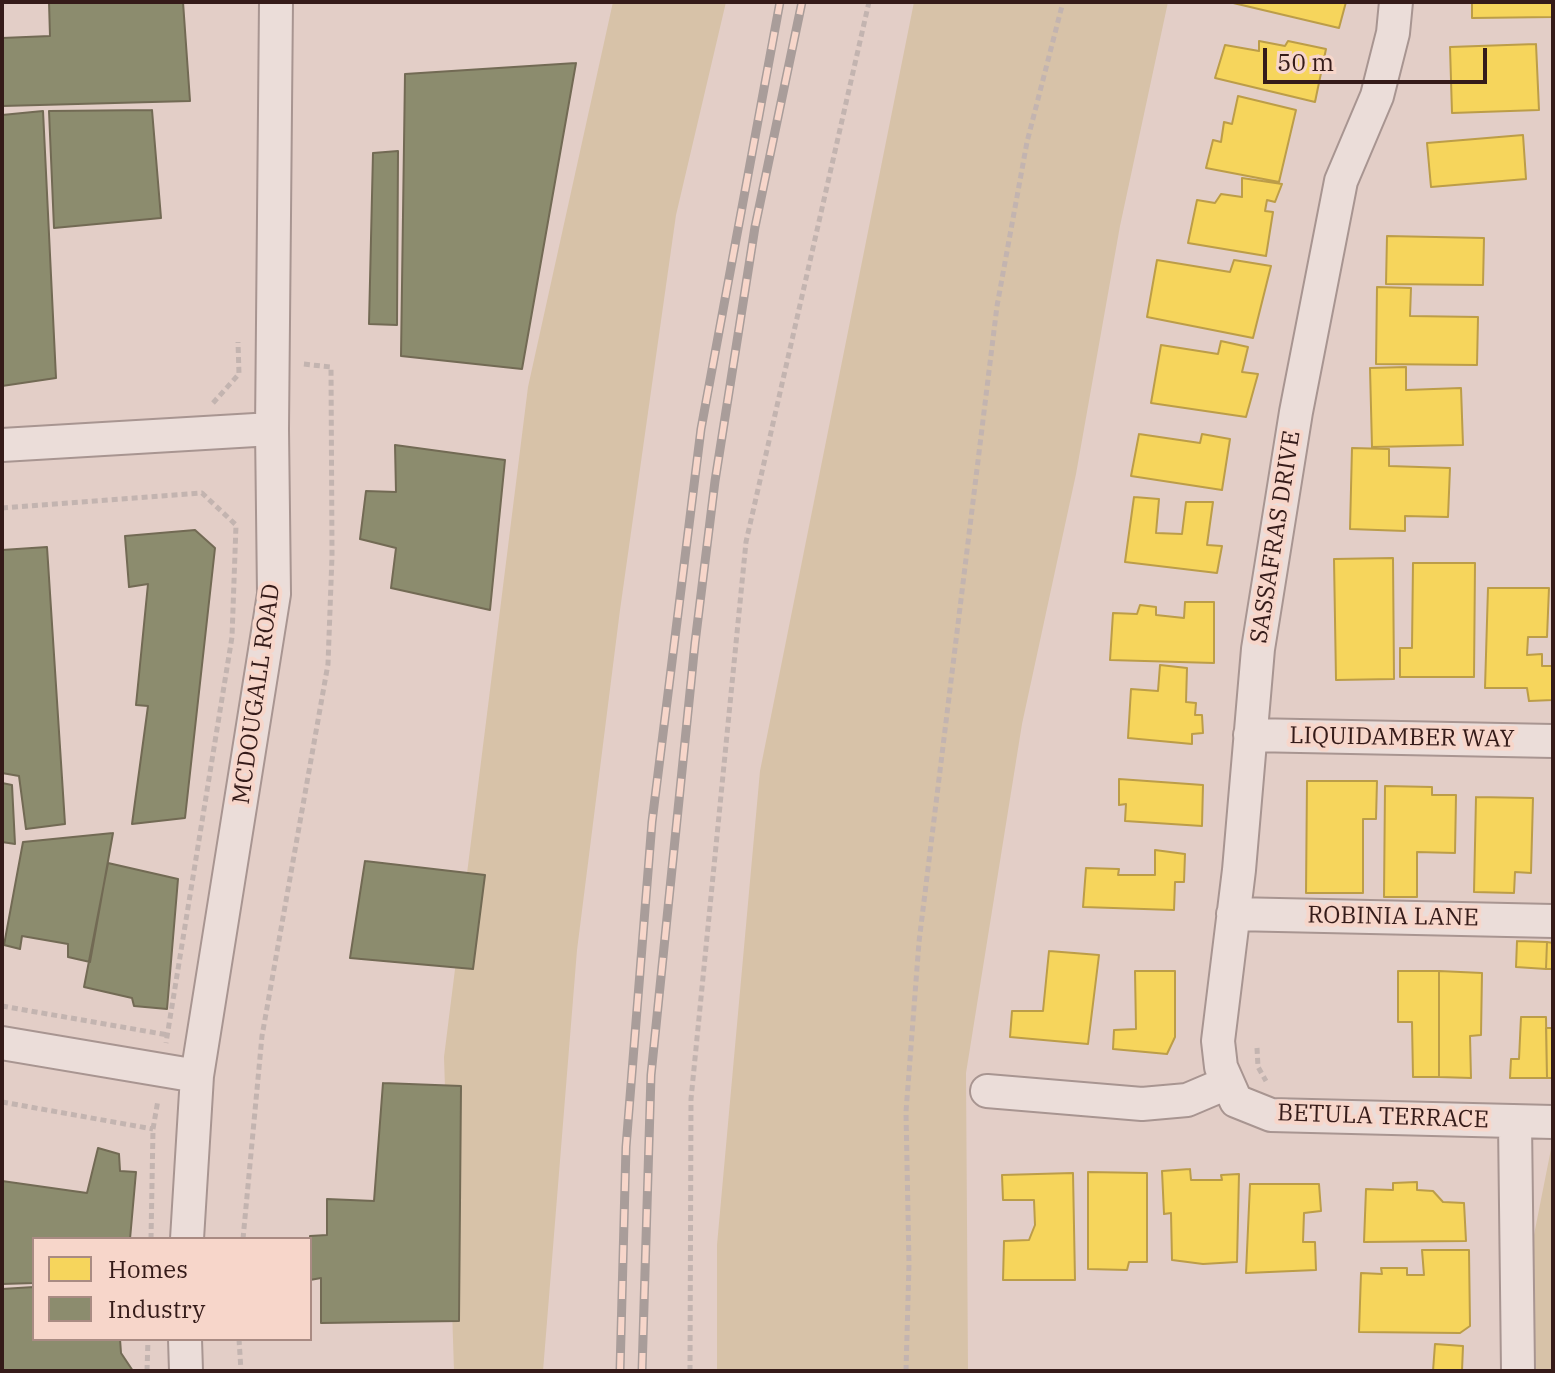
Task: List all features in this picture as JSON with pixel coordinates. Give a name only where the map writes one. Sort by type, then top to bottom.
[{"type":"street","name":"MCDOUGALL ROAD","points":[[187,1237],[197,1076],[274,594],[272,429],[276,2]]},
{"type":"street","name":"SASSAFRAS DRIVE","points":[[1227,1083],[1218,1041],[1258,649],[1296,412],[1341,181],[1377,96],[1393,33],[1396,2]]},
{"type":"street","points":[[2,445],[272,429]]},
{"type":"street","name":"LIQUIDAMBER WAY","points":[[1250,735],[1553,741]]},
{"type":"street","name":"ROBINIA LANE","points":[[1233,914],[1553,921]]},
{"type":"street","points":[[2,1043],[197,1076]]},
{"type":"street","points":[[987,1091],[1142,1104],[1187,1100],[1227,1083]]},
{"type":"street","name":"BETULA TERRACE","points":[[1227,1083],[1236,1101],[1271,1115],[1553,1122]]},
{"type":"street","points":[[1515,1122],[1518,1371]]},
{"type":"street","points":[[185,1341],[186,1371]]},
{"type":"path","points":[[690,1371],[691,1099],[746,542],[869,2]]},
{"type":"path","points":[[906,1371],[909,1264],[906,1112],[919,942],[997,306],[1027,142],[1063,2]]},
{"type":"path","points":[[212,405],[239,374],[238,342]]},
{"type":"path","points":[[243,1237],[262,1036],[328,664],[332,556],[331,367],[274,361]]},
{"type":"path","points":[[2,508],[202,493],[236,525],[232,637],[153,1129],[151,1237]]},
{"type":"path","points":[[2,1006],[168,1035]]},
{"type":"path","points":[[2,1102],[153,1129]]},
{"type":"path","points":[[147,1371],[148,1341]]},
{"type":"path","points":[[239,1341],[241,1371]]},
{"type":"shaded area","points":[[613,2],[726,2],[676,215],[620,610],[577,950],[543,1371],[454,1371],[444,1057],[528,387]]},
{"type":"shaded area","points":[[914,2],[1168,2],[1120,226],[1076,474],[1022,724],[966,1073],[968,1371],[717,1371],[717,1245],[760,771]]},
{"type":"shaded area","points":[[1553,1139],[1553,1371],[1531,1371],[1528,1265]]},
{"type":"building: Homes","points":[[1229,2],[1346,2],[1339,28]]},
{"type":"building: Homes","points":[[1472,2],[1553,2],[1553,17],[1472,18]]},
{"type":"building: Homes","points":[[1259,41],[1285,46],[1288,41],[1326,49],[1315,102],[1215,78],[1225,45],[1259,51]]},
{"type":"building: Homes","points":[[1536,44],[1539,110],[1452,113],[1450,47]]},
{"type":"building: Homes","points":[[1238,96],[1296,110],[1279,182],[1206,168],[1213,140],[1221,142],[1224,122],[1232,124]]},
{"type":"building: Homes","points":[[1523,135],[1526,179],[1431,187],[1427,143]]},
{"type":"building: Homes","points":[[1242,178],[1282,184],[1275,202],[1267,200],[1265,211],[1273,212],[1266,256],[1188,243],[1197,200],[1215,203],[1221,194],[1242,197]]},
{"type":"building: Homes","points":[[1387,236],[1484,238],[1483,285],[1386,284]]},
{"type":"building: Homes","points":[[1157,260],[1230,272],[1234,260],[1271,266],[1253,338],[1147,317]]},
{"type":"building: Homes","points":[[1377,287],[1411,288],[1410,316],[1478,317],[1477,365],[1376,364]]},
{"type":"building: Homes","points":[[1221,341],[1248,347],[1242,372],[1258,374],[1246,417],[1151,403],[1161,345],[1218,354]]},
{"type":"building: Homes","points":[[1406,367],[1406,390],[1461,388],[1463,445],[1372,447],[1370,368]]},
{"type":"building: Homes","points":[[1139,434],[1200,443],[1202,434],[1230,439],[1222,490],[1131,476]]},
{"type":"building: Homes","points":[[1352,448],[1389,449],[1389,466],[1450,468],[1448,517],[1405,516],[1405,531],[1350,529]]},
{"type":"building: Homes","points":[[1134,497],[1159,499],[1156,533],[1182,534],[1186,502],[1213,502],[1207,545],[1222,546],[1217,573],[1125,562]]},
{"type":"building: Homes","points":[[1393,558],[1394,679],[1336,680],[1334,559]]},
{"type":"building: Homes","points":[[1413,563],[1475,563],[1474,677],[1400,677],[1400,648],[1412,648]]},
{"type":"building: Homes","points":[[1488,588],[1549,588],[1547,637],[1528,637],[1527,655],[1542,654],[1542,666],[1553,666],[1553,700],[1529,701],[1527,688],[1485,688]]},
{"type":"building: Homes","points":[[1185,602],[1214,602],[1214,663],[1110,660],[1113,613],[1137,614],[1140,605],[1156,607],[1156,615],[1184,618]]},
{"type":"building: Homes","points":[[1160,665],[1187,668],[1186,702],[1196,703],[1195,715],[1202,715],[1203,733],[1192,734],[1192,744],[1128,738],[1131,689],[1158,691]]},
{"type":"building: Homes","points":[[1119,779],[1203,785],[1202,826],[1125,821],[1126,804],[1119,805]]},
{"type":"building: Homes","points":[[1307,781],[1377,781],[1376,819],[1363,819],[1363,893],[1306,893]]},
{"type":"building: Homes","points":[[1385,786],[1432,787],[1432,795],[1456,795],[1455,853],[1417,852],[1417,897],[1384,897]]},
{"type":"building: Homes","points":[[1476,797],[1533,798],[1531,873],[1515,872],[1514,893],[1474,892]]},
{"type":"building: Homes","points":[[1155,850],[1185,854],[1184,882],[1175,882],[1174,910],[1083,907],[1086,868],[1119,869],[1118,875],[1155,875]]},
{"type":"building: Homes","points":[[1517,941],[1547,942],[1546,969],[1516,967]]},
{"type":"building: Homes","points":[[1547,942],[1553,943],[1553,969],[1546,969]]},
{"type":"building: Homes","points":[[1049,951],[1099,955],[1088,1044],[1010,1037],[1012,1011],[1043,1011]]},
{"type":"building: Homes","points":[[1135,971],[1175,971],[1175,1037],[1167,1054],[1113,1049],[1114,1030],[1136,1029]]},
{"type":"building: Homes","points":[[1398,971],[1439,971],[1439,1077],[1413,1077],[1412,1022],[1398,1022]]},
{"type":"building: Homes","points":[[1439,971],[1482,973],[1481,1035],[1470,1036],[1471,1078],[1439,1077]]},
{"type":"building: Homes","points":[[1521,1017],[1546,1017],[1547,1078],[1510,1078],[1511,1059],[1519,1059]]},
{"type":"building: Homes","points":[[1546,1028],[1553,1028],[1553,1078],[1547,1078]]},
{"type":"building: Homes","points":[[1190,1169],[1191,1180],[1222,1180],[1221,1175],[1239,1174],[1237,1262],[1203,1264],[1172,1260],[1171,1213],[1164,1214],[1162,1171]]},
{"type":"building: Homes","points":[[1088,1172],[1147,1173],[1147,1262],[1129,1262],[1127,1270],[1088,1269]]},
{"type":"building: Homes","points":[[1073,1173],[1075,1280],[1003,1280],[1004,1241],[1029,1240],[1035,1225],[1034,1200],[1003,1200],[1002,1175]]},
{"type":"building: Homes","points":[[1417,1182],[1417,1190],[1433,1191],[1443,1202],[1464,1203],[1466,1241],[1364,1242],[1366,1189],[1393,1190],[1393,1183]]},
{"type":"building: Homes","points":[[1250,1184],[1319,1184],[1321,1211],[1304,1213],[1303,1242],[1315,1242],[1316,1270],[1246,1273]]},
{"type":"building: Homes","points":[[1422,1250],[1469,1250],[1470,1326],[1460,1333],[1359,1332],[1361,1273],[1382,1274],[1381,1268],[1407,1268],[1407,1275],[1424,1275]]},
{"type":"building: Homes","points":[[1435,1344],[1463,1346],[1462,1371],[1433,1371]]},
{"type":"building: Industry","points":[[49,2],[183,2],[190,101],[2,106],[2,38],[50,36]]},
{"type":"building: Industry","points":[[576,63],[522,369],[401,356],[405,74]]},
{"type":"building: Industry","points":[[152,110],[161,218],[54,228],[49,111]]},
{"type":"building: Industry","points":[[43,111],[56,378],[2,386],[2,115]]},
{"type":"building: Industry","points":[[398,151],[397,325],[369,324],[373,153]]},
{"type":"building: Industry","points":[[395,445],[505,460],[490,610],[391,588],[396,548],[360,539],[366,491],[396,492]]},
{"type":"building: Industry","points":[[195,530],[215,548],[185,818],[132,824],[148,706],[136,705],[148,584],[129,587],[125,536]]},
{"type":"building: Industry","points":[[47,547],[65,824],[26,829],[19,776],[2,773],[2,550]]},
{"type":"building: Industry","points":[[2,783],[12,785],[15,844],[2,842]]},
{"type":"building: Industry","points":[[113,833],[90,962],[68,957],[68,944],[22,936],[20,949],[4,945],[23,842]]},
{"type":"building: Industry","points":[[365,861],[485,875],[473,969],[350,958]]},
{"type":"building: Industry","points":[[108,863],[178,879],[167,1009],[134,1006],[132,998],[84,987]]},
{"type":"building: Industry","points":[[383,1083],[461,1086],[459,1321],[321,1323],[321,1278],[312,1280],[310,1236],[327,1235],[327,1199],[374,1201]]},
{"type":"building: Industry","points":[[98,1148],[119,1154],[120,1171],[136,1172],[130,1237],[32,1237],[32,1283],[2,1284],[2,1181],[87,1193]]},
{"type":"building: Industry","points":[[32,1287],[32,1341],[120,1341],[121,1353],[133,1371],[2,1371],[2,1289]]},
{"type":"railway","points":[[620,1371],[626,1147],[652,822],[701,429],[780,2]]},
{"type":"railway","points":[[642,1371],[651,1075],[695,643],[715,481],[755,227],[802,2]]}]
